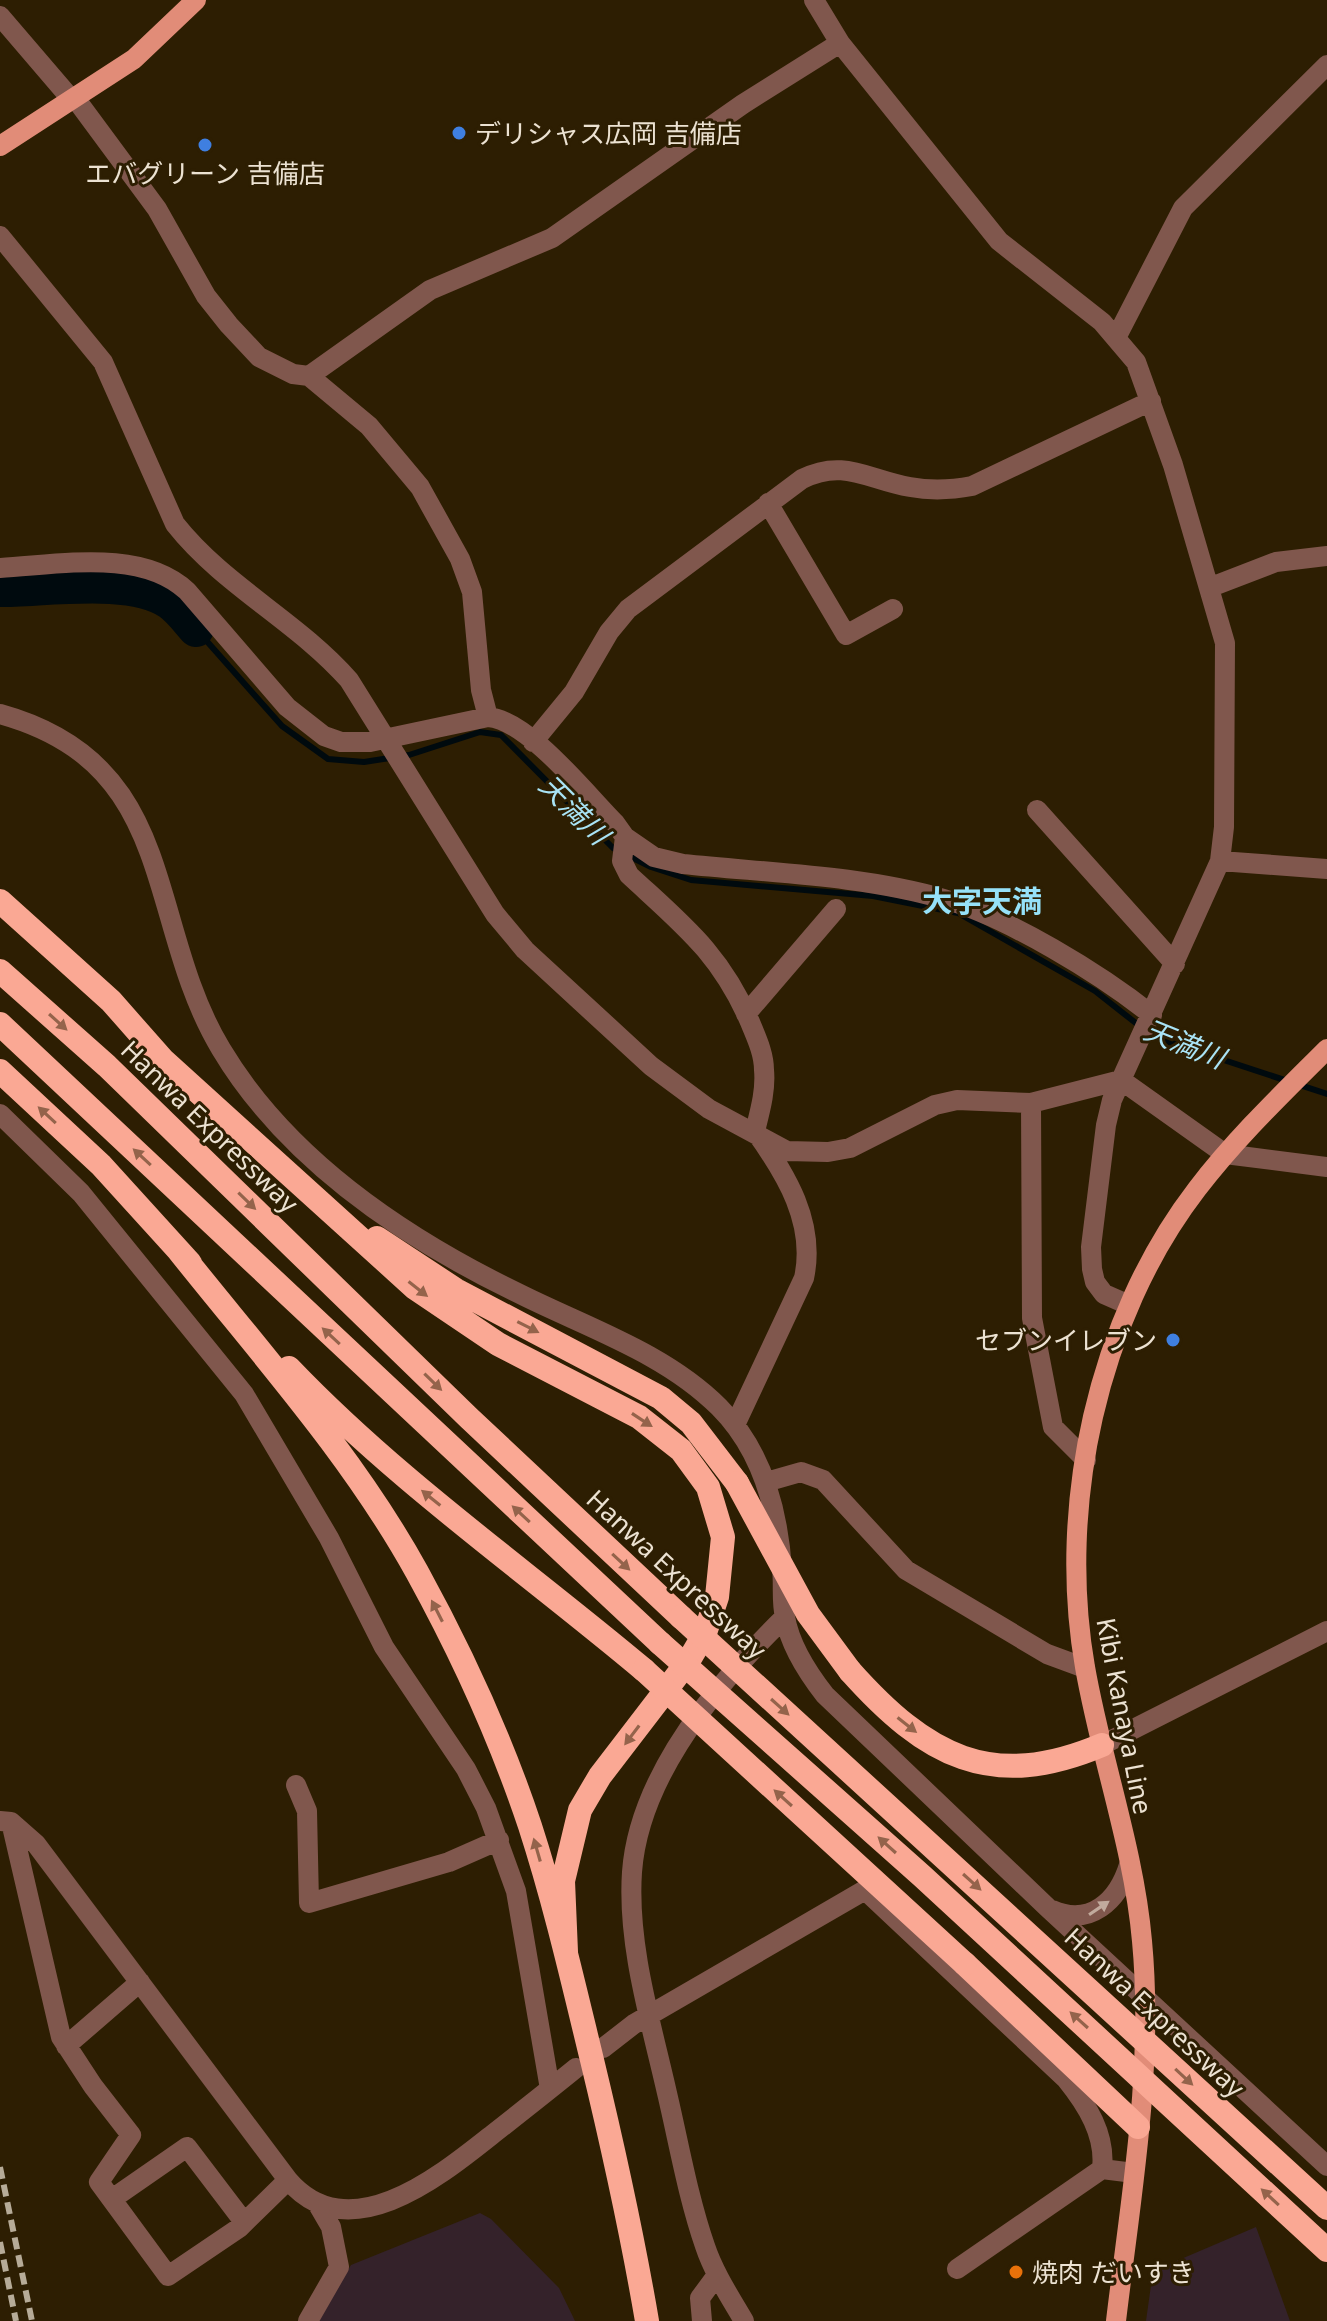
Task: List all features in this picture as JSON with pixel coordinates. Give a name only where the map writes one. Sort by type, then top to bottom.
[{"type":"highway","points":[[0,901],[111,1001],[163,1060],[415,1288],[498,1344],[587,1388],[668,1438],[708,1487],[723,1537],[717,1597],[705,1633],[600,1776],[580,1810],[563,1881],[566,1952]]},
{"type":"highway","name":"Hanwa Expressway","points":[[0,971],[107,1066],[469,1418],[681,1617],[1327,2208]]},
{"type":"highway","points":[[0,1024],[660,1643],[922,1876],[1327,2250]]},
{"type":"highway","points":[[0,1071],[101,1165],[340,1419],[429,1497],[644,1670],[1138,2127]]},
{"type":"highway","points":[[275,1163],[366,1230],[456,1290],[661,1398],[691,1423],[737,1483],[808,1614],[850,1671],[911,1729],[937,1746],[995,1767],[1044,1766],[1102,1745]]},
{"type":"highway","points":[[179,1251],[322,1431],[416,1570],[463,1664],[529,1824],[566,1952],[623,2191],[647,2321]]},
{"type":"main road","points":[[0,146],[134,59],[196,0]]},
{"type":"main road","name":"Kibi Kanaya Line","points":[[1116,2321],[1134,2173],[1146,1999],[1142,1936],[1085,1668],[1078,1615],[1077,1565],[1086,1460],[1110,1361],[1129,1305],[1169,1231],[1225,1154],[1327,1049]]},
{"type":"street","points":[[814,0],[840,43],[999,241],[1102,322],[1136,362],[1211,587],[1225,643],[1224,827],[1220,861],[1121,1080],[1106,1125],[1091,1247],[1095,1282],[1104,1294],[1129,1305]]},
{"type":"street","points":[[0,16],[73,99],[157,209],[206,296],[222,317],[259,357],[293,374],[309,376],[369,426],[400,461],[430,504],[460,559],[472,592],[481,690],[488,717]]},
{"type":"street","points":[[309,376],[430,290],[552,238],[743,104],[840,43]]},
{"type":"street","points":[[1116,338],[1183,208],[1327,65]]},
{"type":"street","points":[[0,236],[103,362],[175,524],[205,558],[330,659],[349,680],[495,914],[525,950],[651,1066],[709,1109],[755,1131],[787,1151],[828,1152],[868,1141],[935,1105],[973,1099],[1031,1103],[1121,1080],[1225,1154],[1327,1167]]},
{"type":"street","points":[[533,742],[574,692],[609,632],[628,609],[802,479],[835,468],[918,489],[946,491],[972,486],[1151,401]]},
{"type":"street","points":[[768,503],[846,635],[893,609]]},
{"type":"street","points":[[1211,587],[1276,562],[1327,556]]},
{"type":"street","points":[[0,568],[96,564],[154,570],[168,576],[187,591],[306,725],[341,742],[388,742],[488,717],[512,724],[615,823],[625,837],[654,857],[683,864],[874,886],[944,899],[977,911],[1092,971],[1151,1017]]},
{"type":"street","points":[[0,714],[28,722],[67,742],[116,787],[150,847],[188,975],[208,1025],[250,1093],[286,1133],[331,1174],[420,1239],[487,1277],[662,1363],[699,1388],[735,1425],[766,1482],[782,1569],[785,1617],[800,1658],[825,1695],[1048,1908],[1327,2166]]},
{"type":"street","points":[[1037,810],[1175,964]]},
{"type":"street","points":[[625,837],[622,861],[629,875],[716,959],[746,1014],[765,1069],[763,1102],[755,1131]]},
{"type":"street","points":[[1220,861],[1327,869]]},
{"type":"street","points":[[746,1014],[836,909]]},
{"type":"street","points":[[1031,1103],[1032,1318],[1053,1427],[1086,1460]]},
{"type":"street","points":[[0,1114],[81,1193],[244,1394],[329,1538],[384,1647],[466,1769],[499,1840],[516,1891],[550,2089]]},
{"type":"street","points":[[735,1425],[804,1278],[808,1261],[803,1222],[793,1193],[782,1168],[755,1131]]},
{"type":"street","points":[[766,1482],[801,1472],[823,1480],[906,1570],[1055,1659],[1085,1668]]},
{"type":"street","points":[[744,2321],[717,2275],[697,2216],[650,2015],[632,1905],[632,1870],[642,1824],[662,1778],[702,1708],[744,1656],[785,1617]]},
{"type":"street","points":[[1102,1745],[1327,1631]]},
{"type":"street","points":[[296,1785],[307,1811],[309,1903],[449,1862],[499,1840]]},
{"type":"street","points":[[5,1822],[44,1853],[288,2180],[317,2203],[331,2227],[339,2267],[308,2321]]},
{"type":"street","points":[[5,1822],[54,2019],[66,2046],[131,2135],[99,2182],[168,2276],[244,2222],[288,2180]]},
{"type":"street","points":[[1048,1908],[1076,1917],[1099,1910],[1124,1882],[1129,1865]]},
{"type":"street","points":[[603,2048],[650,2015],[865,1890],[1066,2079],[1100,2137],[1102,2169]]},
{"type":"street","points":[[66,2046],[140,1982]]},
{"type":"street","points":[[317,2203],[342,2208],[369,2206],[416,2191],[576,2068]]},
{"type":"street","points":[[112,2199],[187,2147],[244,2222]]},
{"type":"street","points":[[957,2269],[1102,2169],[1134,2173]]},
{"type":"street","points":[[702,2321],[700,2298],[717,2275]]},
{"type":"shaded area","points":[[480,2213],[491,2219],[559,2288],[575,2321],[317,2321],[351,2265]]},
{"type":"shaded area","points":[[1256,2227],[1290,2321],[1146,2321],[1153,2271]]},
{"type":"waterway","name":"天満川","points":[[0,589],[88,585],[134,589],[170,602],[196,629]]},
{"type":"waterway","name":"天満川","points":[[196,629],[282,726],[328,759],[364,762],[409,755],[480,732],[501,735],[613,848],[651,867],[691,880],[873,896],[958,913],[1095,991],[1137,1024],[1169,1042],[1327,1094]]},
{"type":"railway","points":[[0,2167],[32,2321]]},
{"type":"railway","points":[[0,2242],[16,2321]]},
{"type":"place","name":"デリシャス広岡 吉備店","points":[[459,133]]},
{"type":"place","name":"エバグリーン 吉備店","points":[[205,145]]},
{"type":"place","name":"セブンイレブン","points":[[1173,1340]]},
{"type":"place","name":"焼肉 だいすき","points":[[1016,2272]]},
{"type":"district","name":"大字天満","points":[[982,900]]}]
